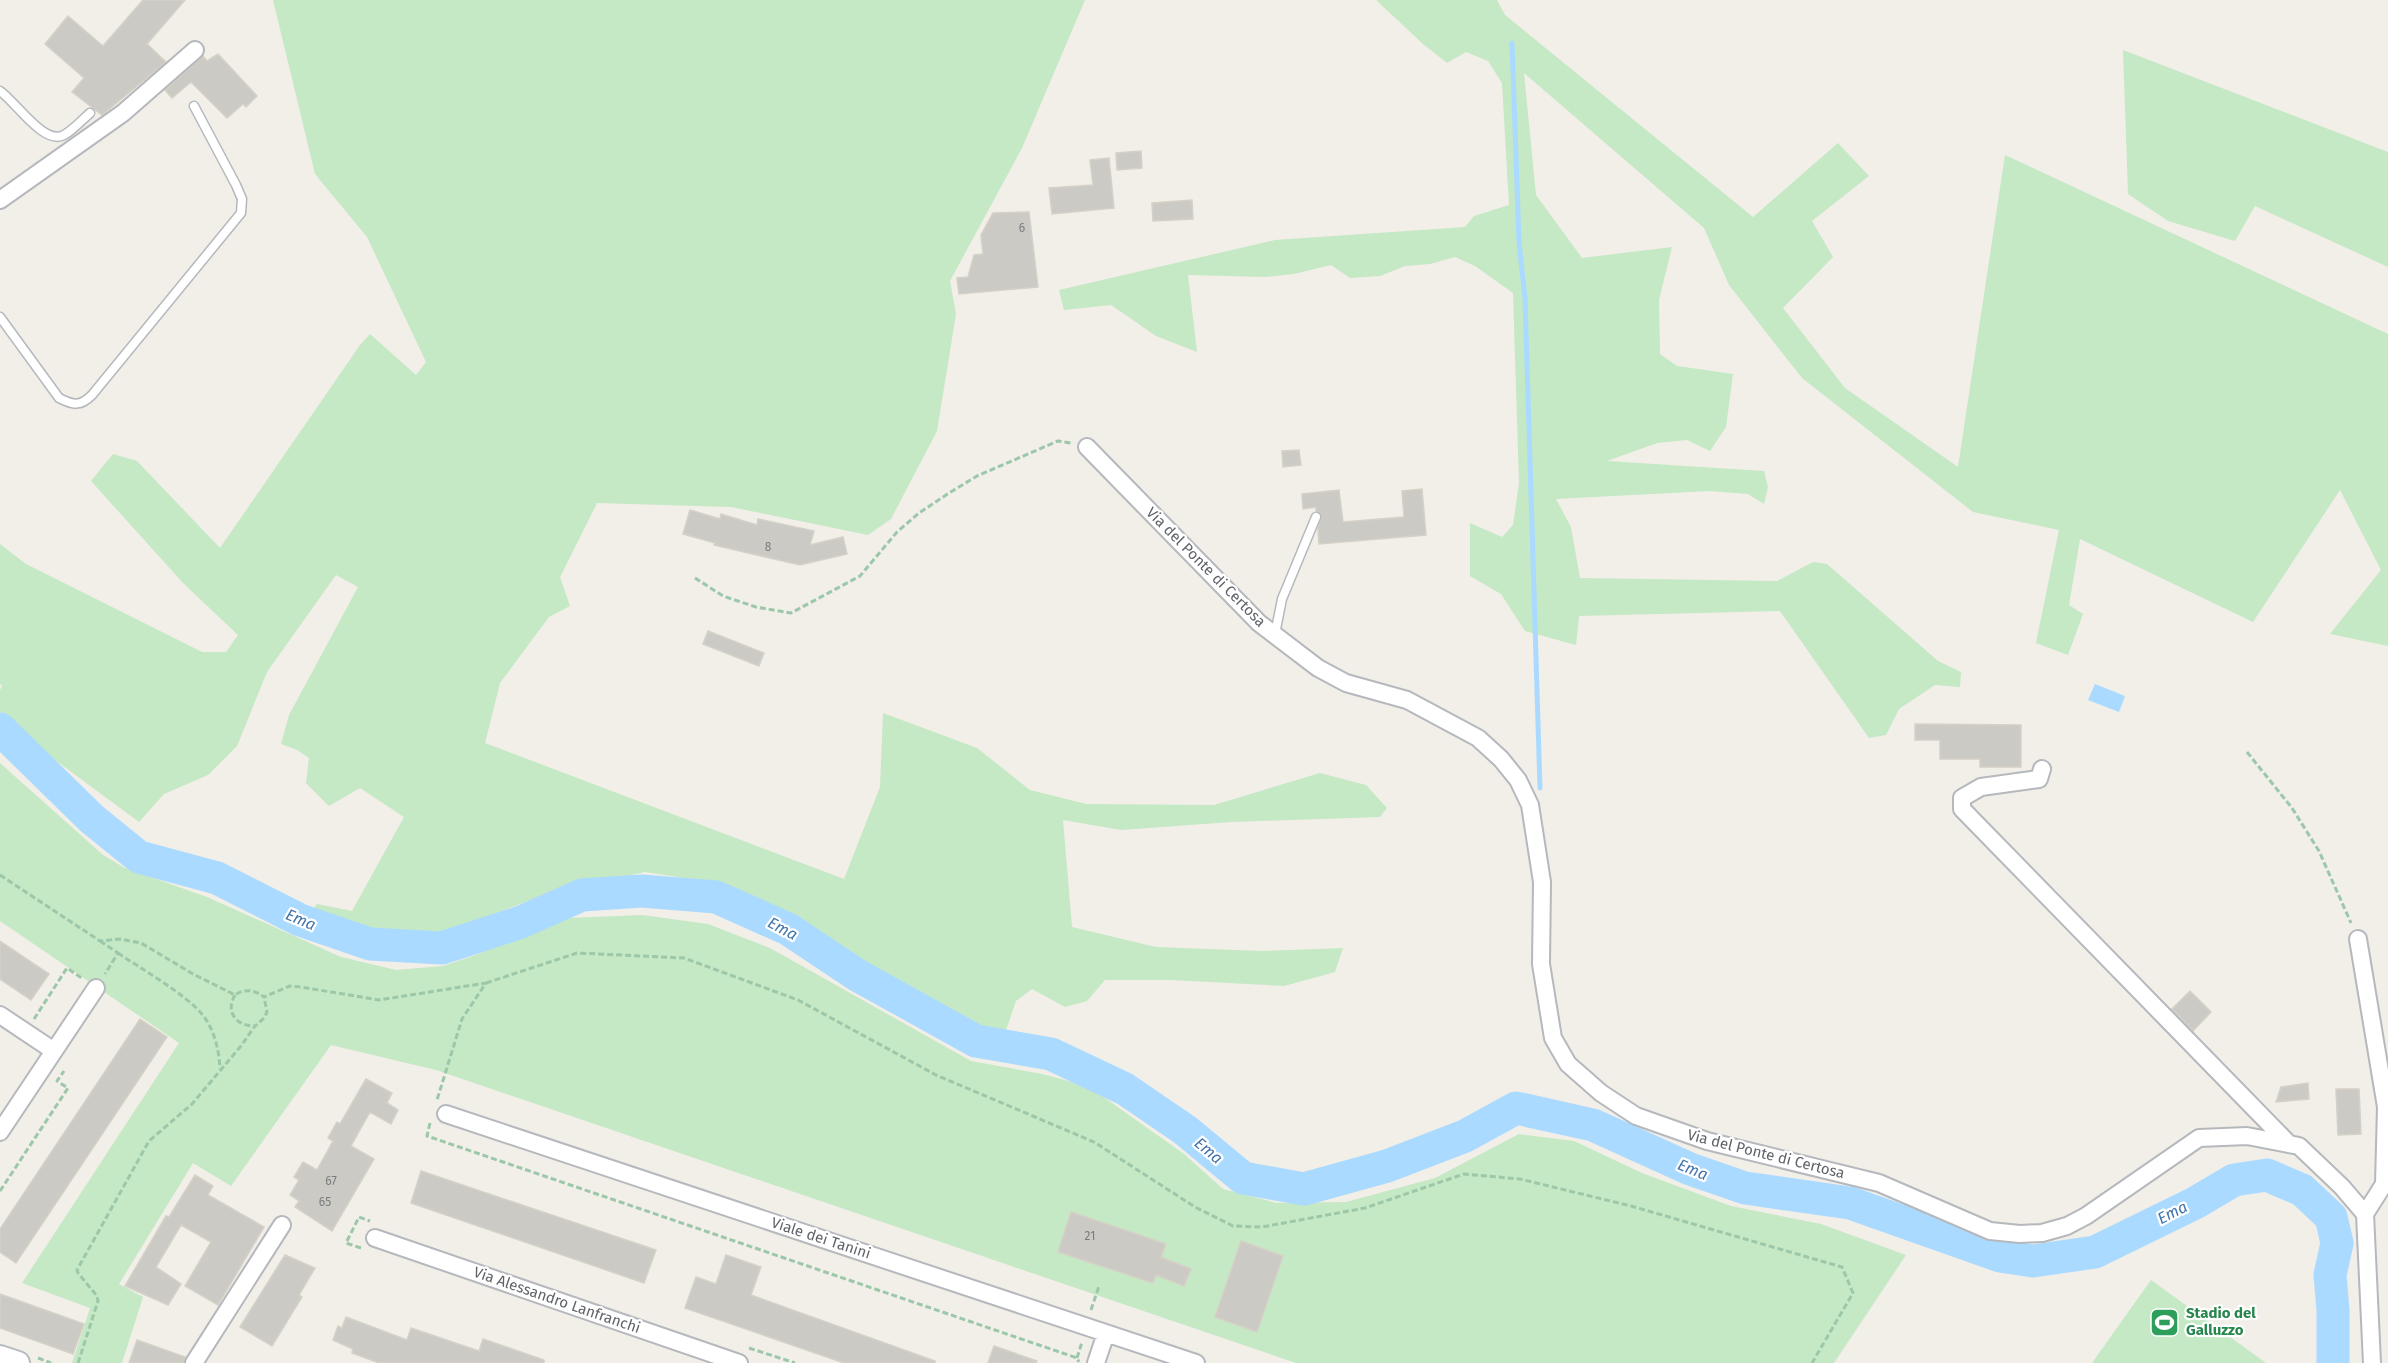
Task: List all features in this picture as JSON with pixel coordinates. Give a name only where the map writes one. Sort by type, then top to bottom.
[{"type":"main road","points":[[0,1357],[18,1363]]},
{"type":"street","points":[[0,200],[123,113],[195,50]]},
{"type":"street","name":"Via del Ponte di Certosa","points":[[1087,447],[1259,623],[1318,668],[1346,683],[1407,700],[1478,738],[1501,759],[1518,780],[1530,805],[1542,882],[1540,964],[1553,1038],[1568,1064],[1601,1094],[1636,1116],[1707,1141],[1879,1183],[1990,1231],[2020,1234],[2042,1233],[2076,1221],[2199,1138],[2247,1136],[2299,1146],[2342,1187],[2365,1214]]},
{"type":"street","name":"Via del Ponte di Certosa","points":[[2042,769],[2039,779],[1981,787],[1962,798],[1962,809],[2289,1144]]},
{"type":"street","points":[[2358,939],[2386,1107],[2384,1184],[2365,1214],[2372,1363]]},
{"type":"street","points":[[0,1132],[96,988]]},
{"type":"street","points":[[0,1015],[54,1051]]},
{"type":"street","name":"Viale dei Tanini","points":[[440,1112],[1196,1363]]},
{"type":"street","points":[[194,1363],[282,1225]]},
{"type":"street","name":"Via Alessandro Lanfranchi","points":[[375,1238],[739,1363]]},
{"type":"street","points":[[1096,1363],[1106,1333]]},
{"type":"lane","points":[[0,91],[39,129],[52,137],[63,136],[90,113]]},
{"type":"lane","points":[[0,317],[59,398],[74,405],[85,402],[92,395],[241,213],[242,199],[236,184],[194,106]]},
{"type":"lane","points":[[1275,634],[1282,599],[1316,518]]},
{"type":"path","points":[[694,578],[723,596],[756,607],[791,613],[860,576],[897,532],[919,513],[977,476],[1058,441],[1087,447]]},
{"type":"path","points":[[2247,752],[2292,808],[2319,851],[2358,939]]},
{"type":"path","points":[[0,875],[118,953],[201,1012],[219,1051],[220,1069]]},
{"type":"path","points":[[100,941],[120,939],[141,943],[193,974],[235,995]]},
{"type":"path","points":[[96,988],[118,953]]},
{"type":"path","points":[[264,997],[290,986],[379,1000],[486,983],[577,953],[684,958],[798,1000],[936,1075],[1094,1142],[1195,1207],[1233,1226],[1262,1227],[1365,1208],[1464,1174],[1520,1179],[1631,1206],[1842,1267],[1852,1293],[1812,1363]]},
{"type":"path","points":[[486,983],[462,1018],[440,1112],[427,1136],[1077,1358],[1080,1363]]},
{"type":"path","points":[[78,1363],[98,1301],[97,1296],[77,1270],[149,1141],[192,1104],[264,1018],[267,1012],[264,997],[254,991],[243,990],[235,995],[231,1006],[233,1017],[243,1025],[255,1026]]},
{"type":"green space","points":[[273,0],[1085,0],[1022,148],[950,281],[956,314],[937,431],[891,519],[868,535],[731,507],[597,503],[560,577],[570,606],[549,617],[500,683],[485,743],[844,879],[880,787],[883,713],[977,748],[1030,790],[1086,804],[1214,805],[1320,773],[1366,785],[1387,808],[1380,817],[1231,822],[1121,830],[1063,820],[1072,927],[1156,947],[1261,951],[1343,948],[1335,972],[1284,986],[1171,980],[1105,980],[1087,1001],[1065,1007],[1032,989],[1016,1001],[1006,1030],[973,1027],[844,950],[711,882],[645,872],[549,893],[435,936],[395,936],[349,927],[310,913],[317,904],[352,911],[404,817],[360,788],[329,806],[306,783],[309,758],[281,744],[289,715],[358,587],[336,575],[267,672],[237,746],[208,775],[164,794],[139,822],[39,748],[0,712],[2,686],[0,684],[0,544],[26,564],[202,652],[226,652],[238,635],[184,584],[91,481],[113,454],[137,461],[220,548],[360,345],[370,334],[416,375],[426,362],[367,237],[315,174]]},
{"type":"green space","points":[[1376,0],[1497,0],[1505,15],[1753,217],[1838,143],[1869,176],[1812,221],[1833,257],[1783,308],[1845,388],[1958,467],[2005,155],[2388,334],[2388,646],[2330,634],[2381,570],[2340,490],[2253,622],[2080,539],[2069,605],[2083,614],[2068,655],[2036,643],[2059,530],[1973,512],[1802,378],[1729,285],[1704,228],[1524,73],[1536,195],[1582,258],[1672,247],[1659,300],[1660,354],[1677,366],[1733,374],[1726,427],[1710,451],[1687,440],[1657,443],[1607,461],[1764,471],[1768,487],[1764,504],[1748,494],[1709,491],[1556,499],[1571,527],[1580,578],[1777,581],[1813,562],[1827,564],[1938,661],[1961,672],[1960,687],[1935,685],[1899,709],[1886,735],[1869,738],[1780,611],[1579,616],[1576,645],[1525,631],[1501,594],[1470,576],[1470,523],[1502,537],[1513,525],[1519,483],[1513,293],[1475,266],[1455,257],[1430,264],[1405,266],[1380,276],[1350,278],[1331,265],[1294,274],[1266,277],[1188,275],[1197,352],[1156,336],[1111,305],[1064,310],[1059,290],[1275,240],[1465,227],[1474,216],[1509,205],[1502,83],[1488,61],[1466,52],[1447,63]]},
{"type":"green space","points":[[2123,50],[2388,152],[2388,267],[2255,206],[2235,241],[2168,221],[2128,194]]},
{"type":"green space","points":[[0,763],[103,855],[125,868],[207,897],[341,957],[396,970],[443,966],[568,918],[642,915],[708,924],[770,948],[971,1061],[1042,1074],[1088,1086],[1184,1154],[1223,1189],[1277,1203],[1346,1202],[1435,1178],[1519,1134],[1574,1141],[1642,1173],[1731,1206],[1821,1224],[1906,1255],[1834,1363],[1296,1363],[436,1070],[331,1045],[231,1186],[193,1163],[119,1284],[143,1297],[122,1363],[72,1363],[90,1308],[22,1283],[179,1043],[0,921]]},
{"type":"green space","name":"Stadio del Galluzzo","points":[[2151,1280],[2266,1363],[2092,1363]]},
{"type":"water","points":[[2095,684],[2125,696],[2119,712],[2088,700]]},
{"type":"building","points":[[143,0],[185,0],[147,44],[166,62],[102,115],[72,92],[84,78],[45,44],[68,16],[103,46]]},
{"type":"building","points":[[218,54],[257,96],[246,107],[243,104],[227,118],[191,82],[172,98],[165,90],[203,56],[207,61]]},
{"type":"building","points":[[1141,151],[1142,168],[1117,170],[1116,153]]},
{"type":"building","points":[[1109,158],[1114,208],[1052,214],[1049,188],[1093,185],[1090,160]]},
{"type":"building","points":[[1192,200],[1193,219],[1153,221],[1152,203]]},
{"type":"building","points":[[1029,212],[1038,287],[959,294],[957,278],[968,277],[974,255],[983,254],[981,235],[993,213]]},
{"type":"building","points":[[1299,450],[1301,465],[1283,467],[1282,451]]},
{"type":"building","points":[[1422,489],[1426,535],[1319,544],[1318,529],[1322,516],[1316,511],[1316,507],[1303,509],[1302,494],[1339,490],[1343,522],[1404,517],[1402,491]]},
{"type":"building","points":[[690,510],[720,519],[721,514],[757,525],[758,519],[814,531],[810,545],[843,537],[847,554],[800,565],[714,545],[715,543],[683,534]]},
{"type":"building","points":[[708,631],[764,653],[759,666],[703,644]]},
{"type":"building","points":[[1915,724],[2021,725],[2021,767],[1980,767],[1980,759],[1940,759],[1940,740],[1915,740]]},
{"type":"building","points":[[0,941],[49,974],[31,1000],[0,979]]},
{"type":"building","points":[[2190,991],[2211,1012],[2193,1031],[2172,1009]]},
{"type":"building","points":[[140,1019],[167,1037],[16,1263],[0,1252],[0,1229]]},
{"type":"building","points":[[366,1079],[392,1093],[387,1103],[398,1110],[391,1124],[370,1112],[351,1146],[374,1159],[332,1231],[295,1207],[299,1201],[290,1195],[299,1180],[294,1177],[303,1162],[317,1170],[333,1141],[328,1138],[337,1122],[340,1124]]},
{"type":"building","points":[[2308,1083],[2309,1099],[2276,1102],[2281,1087]]},
{"type":"building","points":[[2336,1089],[2359,1089],[2361,1134],[2338,1135]]},
{"type":"building","points":[[421,1171],[656,1250],[644,1283],[411,1203]]},
{"type":"building","points":[[195,1175],[213,1186],[208,1195],[264,1227],[218,1305],[185,1286],[211,1242],[181,1225],[156,1267],[181,1284],[168,1305],[125,1286],[166,1216],[169,1217]]},
{"type":"building","points":[[1071,1212],[1166,1244],[1161,1257],[1191,1269],[1184,1286],[1156,1275],[1153,1283],[1058,1252]]},
{"type":"building","points":[[1241,1241],[1283,1256],[1257,1332],[1215,1317]]},
{"type":"building","points":[[285,1255],[315,1268],[299,1295],[302,1297],[272,1346],[240,1327]]},
{"type":"building","points":[[726,1255],[761,1267],[751,1295],[935,1361],[935,1363],[844,1363],[685,1308],[696,1277],[716,1284]]},
{"type":"building","points":[[0,1294],[84,1324],[73,1354],[0,1328]]},
{"type":"building","points":[[346,1317],[407,1340],[411,1328],[479,1351],[483,1339],[544,1360],[544,1363],[379,1363],[352,1353],[353,1349],[333,1340],[338,1326],[342,1328]]},
{"type":"building","points":[[137,1340],[185,1357],[184,1363],[129,1363]]},
{"type":"building","points":[[994,1346],[1037,1361],[1036,1363],[988,1363]]},
{"type":"waterway","points":[[1512,43],[1519,242],[1525,299],[1540,788]]},
{"type":"waterway","name":"Ema","points":[[0,729],[92,819],[139,857],[217,878],[300,920],[370,944],[442,948],[521,922],[582,895],[642,891],[716,897],[788,929],[857,975],[976,1041],[1051,1054],[1125,1089],[1185,1130],[1243,1178],[1304,1189],[1387,1166],[1465,1136],[1516,1108],[1593,1125],[1690,1169],[1745,1188],[1850,1203],[2000,1256],[2033,1261],[2095,1252],[2195,1203],[2234,1180],[2267,1175],[2302,1190],[2331,1217],[2337,1243],[2330,1275],[2333,1310],[2333,1363]]},
{"type":"place","name":"Stadio del Galluzzo","points":[[2165,1322]]}]
